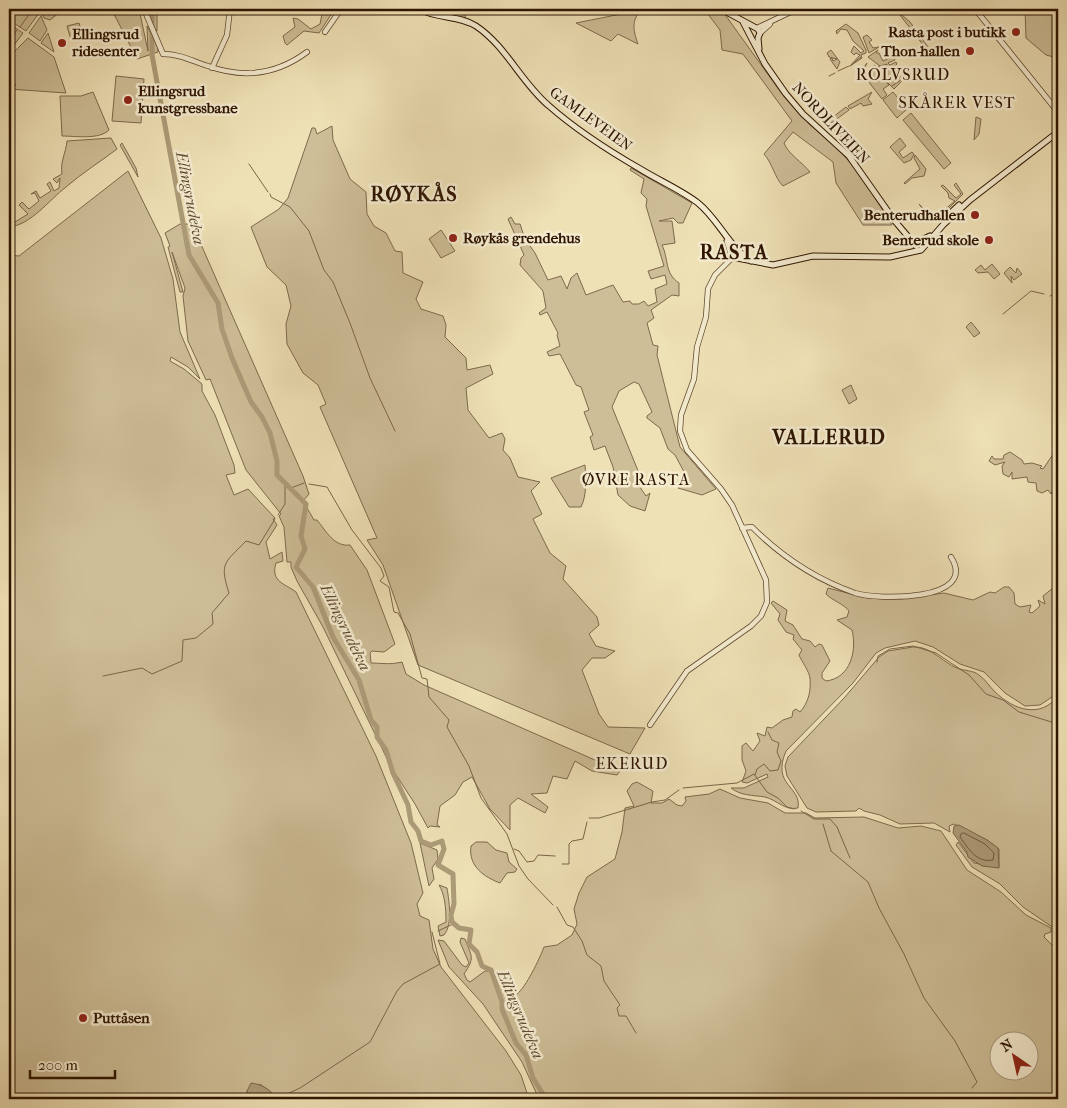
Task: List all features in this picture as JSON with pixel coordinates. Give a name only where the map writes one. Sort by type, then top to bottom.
[{"type":"main road","name":"GAMLEVEIEN","points":[[419,9],[436,16],[464,20],[481,30],[548,106],[610,151],[697,203],[710,215],[726,238],[733,253]]},
{"type":"main road","points":[[721,9],[743,22],[755,33]]},
{"type":"main road","name":"NORDLIVEIEN","points":[[755,33],[765,64],[786,94],[848,156],[896,223],[919,245]]},
{"type":"main road","points":[[733,253],[751,261],[773,265],[815,255],[890,257],[906,254],[930,236],[946,217],[972,194],[1058,130]]},
{"type":"street","points":[[144,9],[148,23],[163,54],[182,56],[232,74],[270,72],[294,61],[307,52]]},
{"type":"street","points":[[212,68],[227,35],[230,9]]},
{"type":"street","points":[[325,32],[341,9]]},
{"type":"street","points":[[755,33],[797,9]]},
{"type":"street","points":[[975,9],[1058,112]]},
{"type":"street","points":[[650,725],[686,671],[751,626],[765,609],[768,598],[767,583],[725,494],[685,447],[680,431],[681,415],[694,380],[697,347],[706,316],[707,292],[713,278],[733,253]]},
{"type":"street","points":[[742,528],[752,527],[770,545],[811,574],[867,596],[900,596],[942,590],[950,583],[954,576],[954,566],[950,557]]},
{"type":"shaded area","points":[[9,9],[42,9],[26,31],[9,20]]},
{"type":"shaded area","points":[[45,9],[64,9],[50,20],[44,18],[42,13]]},
{"type":"shaded area","points":[[105,9],[139,9],[148,51],[147,26],[158,47],[158,52],[137,59],[115,16]]},
{"type":"shaded area","points":[[147,9],[157,9],[157,31],[155,31]]},
{"type":"shaded area","points":[[323,9],[334,10],[319,33],[304,31],[287,45],[285,43],[283,36],[295,27],[293,18],[298,19],[311,29],[320,24]]},
{"type":"shaded area","points":[[428,9],[466,9],[465,19],[427,11]]},
{"type":"shaded area","points":[[622,9],[642,9],[636,17],[634,25],[638,44],[618,34],[611,41],[576,23],[621,14]]},
{"type":"shaded area","points":[[704,9],[721,9],[782,94],[809,124],[835,146],[858,171],[892,225],[863,225],[836,183],[833,162],[793,132],[784,143],[789,151],[810,172],[783,186],[777,179],[770,162],[764,154],[792,121],[743,54],[722,50],[720,30]]},
{"type":"shaded area","points":[[1025,9],[1058,9],[1058,58],[1046,55],[1026,38]]},
{"type":"shaded area","points":[[896,10],[910,22],[933,54],[931,55]]},
{"type":"shaded area","points":[[41,16],[47,30],[40,41],[29,33]]},
{"type":"shaded area","points":[[79,23],[83,36],[71,40],[67,26]]},
{"type":"shaded area","points":[[846,24],[858,33],[866,50],[866,53],[861,55],[862,58],[850,66],[860,55],[856,53],[854,55],[851,52],[854,46],[861,53],[864,51],[853,41],[847,30],[841,29],[837,34],[836,31]]},
{"type":"shaded area","points":[[14,27],[23,33],[9,52],[9,34]]},
{"type":"shaded area","points":[[48,33],[54,52],[41,43]]},
{"type":"shaded area","points":[[867,35],[872,40],[869,42],[873,48],[879,47],[869,53],[863,37]]},
{"type":"shaded area","points":[[28,38],[54,57],[66,93],[9,89],[9,79],[16,85],[9,78],[9,57]]},
{"type":"shaded area","points":[[831,50],[840,62],[837,69],[830,59],[832,58],[833,61],[837,59],[829,57],[827,53]]},
{"type":"shaded area","points":[[878,50],[876,53],[879,53],[883,61],[893,56],[895,60],[888,63],[890,65],[896,62],[897,64],[890,71],[898,79],[902,75],[905,78],[894,89],[880,75],[878,66],[886,68],[887,64],[880,66],[868,57]]},
{"type":"shaded area","points":[[867,63],[864,69],[866,72],[875,65],[879,76],[889,85],[883,89],[887,95],[882,99],[862,70]]},
{"type":"shaded area","name":"Ellingsrud kunstgressbane","points":[[116,76],[144,79],[141,123],[112,121]]},
{"type":"shaded area","points":[[93,92],[109,130],[93,136],[62,136],[60,96],[81,96]]},
{"type":"shaded area","points":[[872,92],[868,99],[872,104],[863,106],[861,103],[850,109],[848,106]]},
{"type":"shaded area","points":[[893,92],[907,109],[897,118],[883,100]]},
{"type":"shaded area","points":[[846,107],[849,110],[830,124],[837,133],[841,130],[842,137],[833,131],[828,123],[824,124]]},
{"type":"shaded area","points":[[911,113],[951,163],[944,169],[903,120]]},
{"type":"shaded area","points":[[976,117],[981,119],[979,134],[974,140]]},
{"type":"shaded area","points":[[332,126],[333,140],[350,179],[366,192],[367,214],[374,226],[386,233],[395,251],[402,252],[403,273],[423,282],[416,299],[421,309],[443,316],[446,325],[445,337],[466,358],[467,370],[490,365],[493,374],[466,388],[468,410],[489,438],[502,433],[505,439],[503,450],[510,458],[518,477],[540,482],[531,491],[542,514],[533,519],[550,553],[566,566],[563,579],[597,617],[599,625],[589,634],[596,646],[615,651],[605,658],[592,658],[582,670],[599,714],[608,727],[645,728],[630,754],[418,665],[383,565],[367,540],[377,538],[320,407],[326,404],[318,385],[303,373],[287,344],[286,324],[291,306],[286,285],[267,267],[251,227],[279,209],[288,198],[312,128],[315,128],[317,134]]},
{"type":"shaded area","points":[[111,138],[117,149],[72,182],[32,217],[25,222],[9,227],[9,213],[11,212],[11,217],[15,222],[28,214],[19,205],[22,202],[29,209],[39,201],[35,193],[31,194],[36,191],[40,198],[51,191],[47,184],[50,182],[54,191],[59,188],[60,178],[57,183],[53,179],[62,174],[67,141]]},
{"type":"shaded area","points":[[900,138],[906,146],[899,152],[903,158],[912,152],[914,154],[911,160],[904,163],[890,147]]},
{"type":"shaded area","points":[[122,143],[136,168],[138,177],[120,145]]},
{"type":"shaded area","points":[[915,155],[926,169],[924,176],[912,178],[905,184],[920,169],[914,158]]},
{"type":"shaded area","points":[[631,168],[692,203],[683,223],[678,223],[673,218],[659,221],[672,221],[675,243],[662,245],[671,275],[679,283],[679,296],[672,295],[651,310],[654,318],[647,323],[653,345],[658,346],[657,355],[680,447],[716,489],[702,495],[678,488],[689,481],[675,455],[668,449],[660,428],[647,418],[652,412],[639,384],[634,382],[619,391],[612,407],[641,478],[637,483],[646,496],[650,493],[645,511],[630,506],[618,495],[613,467],[605,446],[594,450],[590,437],[593,435],[584,412],[589,410],[581,387],[576,385],[560,354],[549,356],[547,352],[560,346],[558,333],[547,312],[540,315],[539,313],[546,308],[543,291],[520,265],[521,258],[524,255],[508,219],[511,217],[515,224],[520,224],[525,239],[535,253],[548,280],[561,276],[567,289],[571,278],[577,273],[586,295],[613,285],[623,302],[630,301],[632,304],[639,304],[644,301],[648,306],[657,302],[655,289],[667,284],[665,275],[651,279],[648,271],[664,266],[646,206],[647,199],[641,193],[644,179],[630,170]]},
{"type":"shaded area","points":[[128,171],[161,238],[173,279],[180,332],[200,379],[188,367],[171,357],[170,361],[184,369],[202,384],[202,391],[215,415],[234,465],[235,473],[226,475],[234,495],[248,489],[275,518],[273,519],[277,525],[266,542],[270,559],[282,552],[283,561],[276,563],[275,574],[280,582],[296,592],[376,756],[411,843],[423,893],[417,904],[420,916],[429,920],[433,949],[441,967],[506,1051],[521,1075],[529,1099],[276,1099],[272,1093],[260,1084],[247,1091],[248,1099],[9,1099],[9,255],[19,256]]},
{"type":"shaded area","points":[[956,183],[963,194],[937,220],[932,221],[937,216],[930,219],[919,204],[932,217],[938,215],[955,201],[949,198],[948,193],[941,186],[943,185],[956,198],[961,194],[954,185]]},
{"type":"shaded area","points":[[180,224],[192,224],[303,476],[309,494],[303,501],[314,520],[317,520],[335,541],[344,545],[350,545],[367,570],[395,644],[384,652],[372,651],[370,653],[371,663],[390,664],[402,662],[406,674],[424,685],[620,771],[617,775],[592,771],[575,761],[567,779],[553,776],[547,793],[531,794],[548,807],[545,813],[518,798],[510,805],[510,830],[490,809],[472,777],[463,782],[455,795],[440,806],[437,825],[440,827],[430,826],[428,828],[391,767],[323,627],[297,581],[291,567],[291,562],[287,562],[284,527],[279,516],[281,514],[246,470],[210,379],[206,380],[188,341],[183,296],[185,288],[172,252],[183,292],[180,292],[168,247],[170,246],[165,233]]},
{"type":"shaded area","points":[[441,230],[455,251],[441,258],[429,239]]},
{"type":"shaded area","points":[[992,264],[1000,274],[994,279],[988,272],[978,273],[975,270],[981,265],[985,270]]},
{"type":"shaded area","points":[[1010,267],[1016,273],[1017,268],[1022,274],[1014,280],[1011,276],[1012,283],[1004,273]]},
{"type":"shaded area","points":[[971,322],[980,333],[974,337],[966,327]]},
{"type":"shaded area","points":[[851,385],[857,399],[849,404],[842,390]]},
{"type":"shaded area","points":[[1058,447],[1058,491],[1053,490],[1051,494],[1048,490],[1042,493],[1037,491],[1036,483],[1028,482],[1027,477],[1012,479],[1012,472],[1009,477],[1003,474],[1002,466],[1005,462],[995,465],[989,461],[992,456],[994,459],[1003,459],[1004,455],[1010,452],[1022,460],[1024,464],[1032,463],[1042,466],[1040,468],[1043,469]]},
{"type":"shaded area","points":[[585,465],[586,487],[583,502],[581,507],[569,507],[551,478]]},
{"type":"shaded area","points":[[1058,584],[1058,687],[1052,697],[1040,705],[1025,706],[1005,693],[984,672],[960,664],[933,647],[915,641],[885,648],[876,653],[853,683],[786,751],[782,763],[782,772],[784,779],[796,795],[798,808],[785,807],[769,798],[743,794],[731,788],[744,788],[768,777],[767,774],[747,783],[742,782],[746,771],[742,760],[742,746],[746,743],[753,751],[760,741],[757,733],[765,736],[767,727],[772,728],[783,720],[792,717],[793,711],[796,709],[800,712],[809,696],[810,678],[799,655],[802,650],[793,639],[794,635],[786,632],[778,620],[780,614],[771,603],[773,601],[787,610],[785,621],[793,625],[802,639],[810,641],[815,647],[819,644],[822,645],[830,661],[822,673],[822,678],[826,681],[841,675],[847,669],[854,646],[852,630],[837,620],[847,617],[849,611],[826,594],[828,588],[867,598],[901,599],[944,593],[973,600],[990,592],[995,593],[1004,587],[1009,587],[1014,593],[1015,604],[1020,607],[1031,605],[1029,612],[1032,613],[1040,606],[1038,600],[1045,604],[1043,596]]},
{"type":"shaded area","points":[[913,647],[925,649],[957,668],[977,673],[1002,698],[1019,707],[1035,710],[1043,708],[1058,696],[1058,931],[1023,907],[1000,884],[972,867],[956,845],[958,842],[974,863],[999,867],[999,849],[987,840],[954,824],[949,826],[950,832],[934,823],[900,824],[859,808],[856,811],[816,812],[807,808],[787,776],[785,766],[788,757],[845,697],[879,657],[888,651]]},
{"type":"shaded area","points":[[637,782],[653,791],[651,803],[662,803],[669,799],[682,806],[686,801],[685,797],[709,794],[720,789],[740,798],[768,803],[785,813],[806,813],[815,818],[864,817],[898,828],[921,826],[941,831],[967,870],[1001,892],[1026,915],[1051,928],[1051,932],[1045,934],[1044,937],[1054,947],[1056,943],[1053,938],[1058,936],[1058,1099],[539,1099],[522,1062],[483,1004],[449,967],[438,940],[444,941],[462,965],[466,967],[469,963],[460,942],[461,938],[465,939],[471,961],[464,974],[470,982],[485,971],[494,971],[507,992],[517,994],[521,991],[536,966],[544,947],[557,945],[572,935],[577,924],[574,909],[587,877],[615,859],[622,832],[625,808],[634,806],[627,791],[632,784]]},
{"type":"shaded area","points":[[476,842],[487,842],[496,850],[507,853],[509,862],[517,869],[515,872],[507,873],[500,883],[488,878],[478,870],[472,859],[471,846]]},
{"type":"shaded area","points":[[420,843],[437,850],[438,859],[432,868],[434,879],[429,886]]},
{"type":"shaded area","points":[[439,885],[447,888],[450,912],[447,930],[444,935],[440,936],[438,926],[446,922],[446,917],[444,897]]},
{"type":"water","points":[[959,825],[998,848],[999,868],[982,866],[968,857],[967,852],[953,833],[954,826]]},
{"type":"water","points":[[251,1083],[266,1088],[276,1099],[248,1099],[247,1091]]},
{"type":"waterway","points":[[20,27],[33,9]]},
{"type":"waterway","name":"Ellingsrudelva","points":[[152,9],[152,55],[189,255],[218,303],[222,329],[232,358],[251,402],[262,417],[270,433],[277,461],[277,475],[306,504],[301,536],[305,549],[296,567],[313,587],[333,637],[359,680],[371,720],[377,727],[377,737],[386,750],[393,773],[408,805],[411,822],[418,831],[421,841],[431,845],[442,841],[444,849],[438,865],[453,874],[454,904],[451,915],[452,922],[459,928],[471,930],[469,944],[477,952],[482,966],[491,970],[502,1002],[502,1009],[516,1043],[526,1055],[533,1078],[546,1099]]},
{"type":"waterway","points":[[9,42],[17,30]]},
{"type":"waterway","points":[[850,66],[861,57]]},
{"type":"waterway","points":[[838,71],[849,66]]},
{"type":"waterway","points":[[917,73],[922,70]]},
{"type":"waterway","points":[[829,76],[835,73]]},
{"type":"waterway","points":[[909,77],[913,74]]},
{"type":"waterway","points":[[892,86],[904,78]]},
{"type":"waterway","points":[[249,164],[268,192]]},
{"type":"waterway","points":[[270,194],[271,197],[290,207],[309,231],[324,270],[333,282],[370,378],[395,431]]},
{"type":"waterway","points":[[1003,314],[1031,291],[1044,294]]},
{"type":"waterway","points":[[1050,296],[1058,292]]},
{"type":"waterway","points":[[278,515],[285,504],[285,482]]},
{"type":"waterway","points":[[291,488],[304,483]]},
{"type":"waterway","points":[[309,484],[327,487],[352,530],[381,568],[384,576],[380,581],[389,587],[394,612],[398,613],[410,634],[422,678],[427,679],[429,697],[449,720],[447,727],[469,766],[481,798],[507,834],[519,866],[528,879],[553,905]]},
{"type":"waterway","points":[[103,676],[142,668],[152,674],[182,661],[183,640],[196,638],[213,624],[212,613],[229,593],[224,575],[224,569],[229,559],[246,541],[259,545],[275,519]]},
{"type":"waterway","points":[[877,662],[878,656],[890,649],[913,646],[936,653],[969,675],[986,694],[1003,700],[1019,712],[1058,724]]},
{"type":"waterway","points":[[755,775],[757,769],[764,764],[770,771],[778,770],[781,761],[777,752],[779,743],[772,740],[768,732]]},
{"type":"waterway","points":[[683,788],[737,783],[754,774],[767,792],[778,798],[787,807],[794,809]]},
{"type":"waterway","points":[[589,818],[599,818],[665,800],[679,790]]},
{"type":"waterway","points":[[801,811],[814,819],[830,819],[837,827],[850,858]]},
{"type":"waterway","points":[[562,864],[569,864],[569,844],[572,841],[583,839],[587,822]]},
{"type":"waterway","points":[[823,824],[831,851],[868,882],[924,998],[955,1041],[977,1082],[972,1088]]},
{"type":"waterway","points":[[514,849],[519,851],[527,862],[534,861],[538,855],[555,856]]},
{"type":"waterway","points":[[557,907],[567,925],[573,927],[582,941],[587,955],[601,966],[604,981],[620,1005],[617,1008],[619,1016],[626,1016],[636,1033]]},
{"type":"waterway","points":[[438,931],[453,924]]},
{"type":"waterway","points":[[275,1096],[285,1095],[300,1088],[370,1042],[397,991],[403,984],[440,964],[432,932]]},
{"type":"place","name":"Rasta post i butikk","points":[[1016,32]]},
{"type":"place","name":"Ellingsrud ridesenter","points":[[62,43]]},
{"type":"place","name":"Thon-hallen","points":[[970,51]]},
{"type":"place","name":"Ellingsrud kunstgressbane","points":[[128,100]]},
{"type":"place","name":"Benterudhallen","points":[[975,215]]},
{"type":"place","name":"Røykås grendehus","points":[[453,238]]},
{"type":"place","name":"Benterud skole","points":[[989,240]]},
{"type":"place","name":"Puttåsen","points":[[83,1018]]},
{"type":"district","name":"ROLVSRUD","points":[[903,74]]},
{"type":"district","name":"SKÅRER VEST","points":[[957,102]]},
{"type":"district","name":"RØYKÅS","points":[[414,194]]},
{"type":"district","name":"RASTA","points":[[734,252]]},
{"type":"district","name":"VALLERUD","points":[[829,437]]},
{"type":"district","name":"ØVRE RASTA","points":[[636,479]]},
{"type":"district","name":"EKERUD","points":[[632,763]]}]
